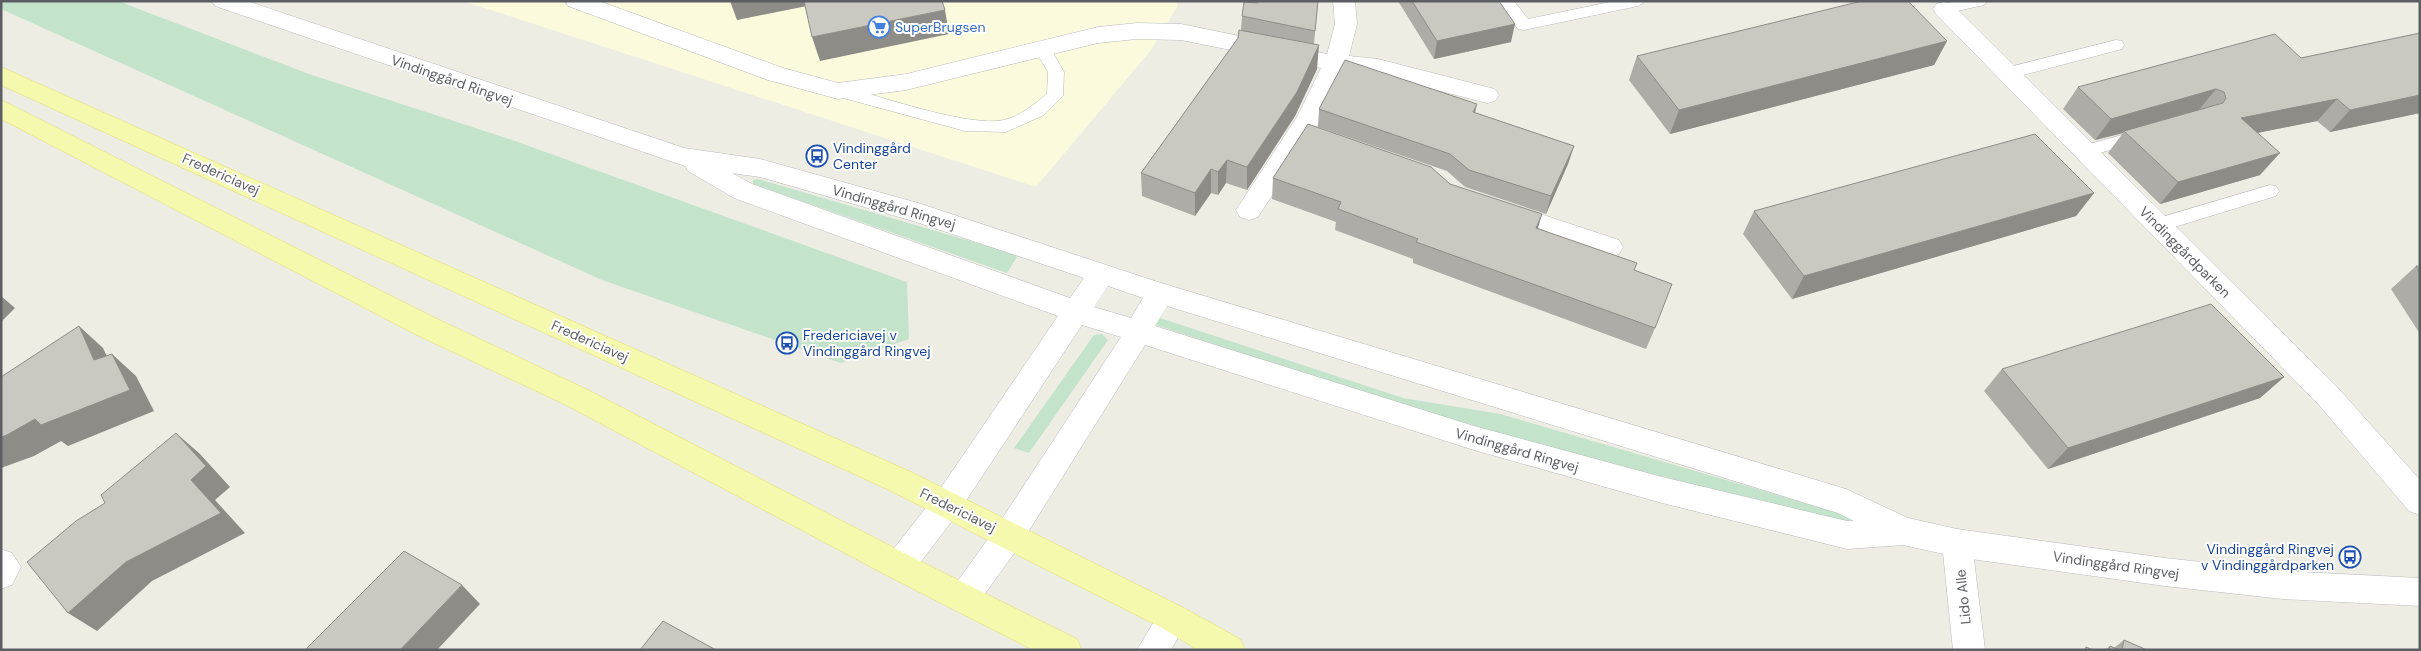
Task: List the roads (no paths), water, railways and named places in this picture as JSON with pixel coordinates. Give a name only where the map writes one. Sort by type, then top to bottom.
[{"type":"main road","name":"Fredericiavej","points":[[1,75],[947,504],[1173,618],[1229,650]]},
{"type":"main road","points":[[1,108],[427,327],[576,397],[898,566],[1066,650]]},
{"type":"street","name":"Vindinggård Ringvej","points":[[222,1],[682,157],[743,191],[1077,312],[1474,438],[1662,490],[1847,535],[1903,531]]},
{"type":"street","points":[[1249,210],[1316,106],[1334,63],[1346,22],[1344,1]]},
{"type":"street","points":[[591,4],[776,74],[838,91],[906,82],[1098,35],[1137,31],[1181,32],[1334,63],[1378,67],[1487,96]]},
{"type":"street","name":"Vindinggårdparken","points":[[1944,9],[2329,397],[2420,502]]},
{"type":"street","points":[[1299,131],[1327,141]]},
{"type":"street","name":"Vindinggård Ringvej","points":[[682,157],[760,168],[918,213],[1160,293],[1481,390],[1663,448],[1846,502],[1903,531],[1957,543],[2165,572],[2263,583],[2420,592]]},
{"type":"street","points":[[1482,205],[1610,247]]},
{"type":"street","points":[[898,566],[947,504],[1102,274]]},
{"type":"street","points":[[963,599],[1009,535],[1138,332],[1160,293]]},
{"type":"street","name":"Lido Alle","points":[[1957,543],[1969,650]]},
{"type":"street","points":[[1,563],[5,567],[1,575]]},
{"type":"street","points":[[1154,650],[1173,618]]},
{"type":"lane","points":[[1506,1],[1524,25],[1638,1]]},
{"type":"lane","points":[[1944,9],[1979,1]]},
{"type":"lane","points":[[2008,74],[2116,45]]},
{"type":"lane","points":[[838,91],[965,125],[1006,126],[1038,111],[1056,96],[1056,72],[1043,50]]},
{"type":"lane","points":[[2085,151],[2151,133]]},
{"type":"lane","points":[[2158,225],[2270,191]]},
{"type":"place","name":"SuperBrugsen","points":[[879,27]]},
{"type":"place","name":"Vindinggård Center","points":[[817,156]]},
{"type":"place","name":"Fredericiavej v Vindinggård Ringvej","points":[[787,343]]},
{"type":"place","name":"Vindinggård Ringvej v Vindinggårdparken","points":[[2350,557]]}]
